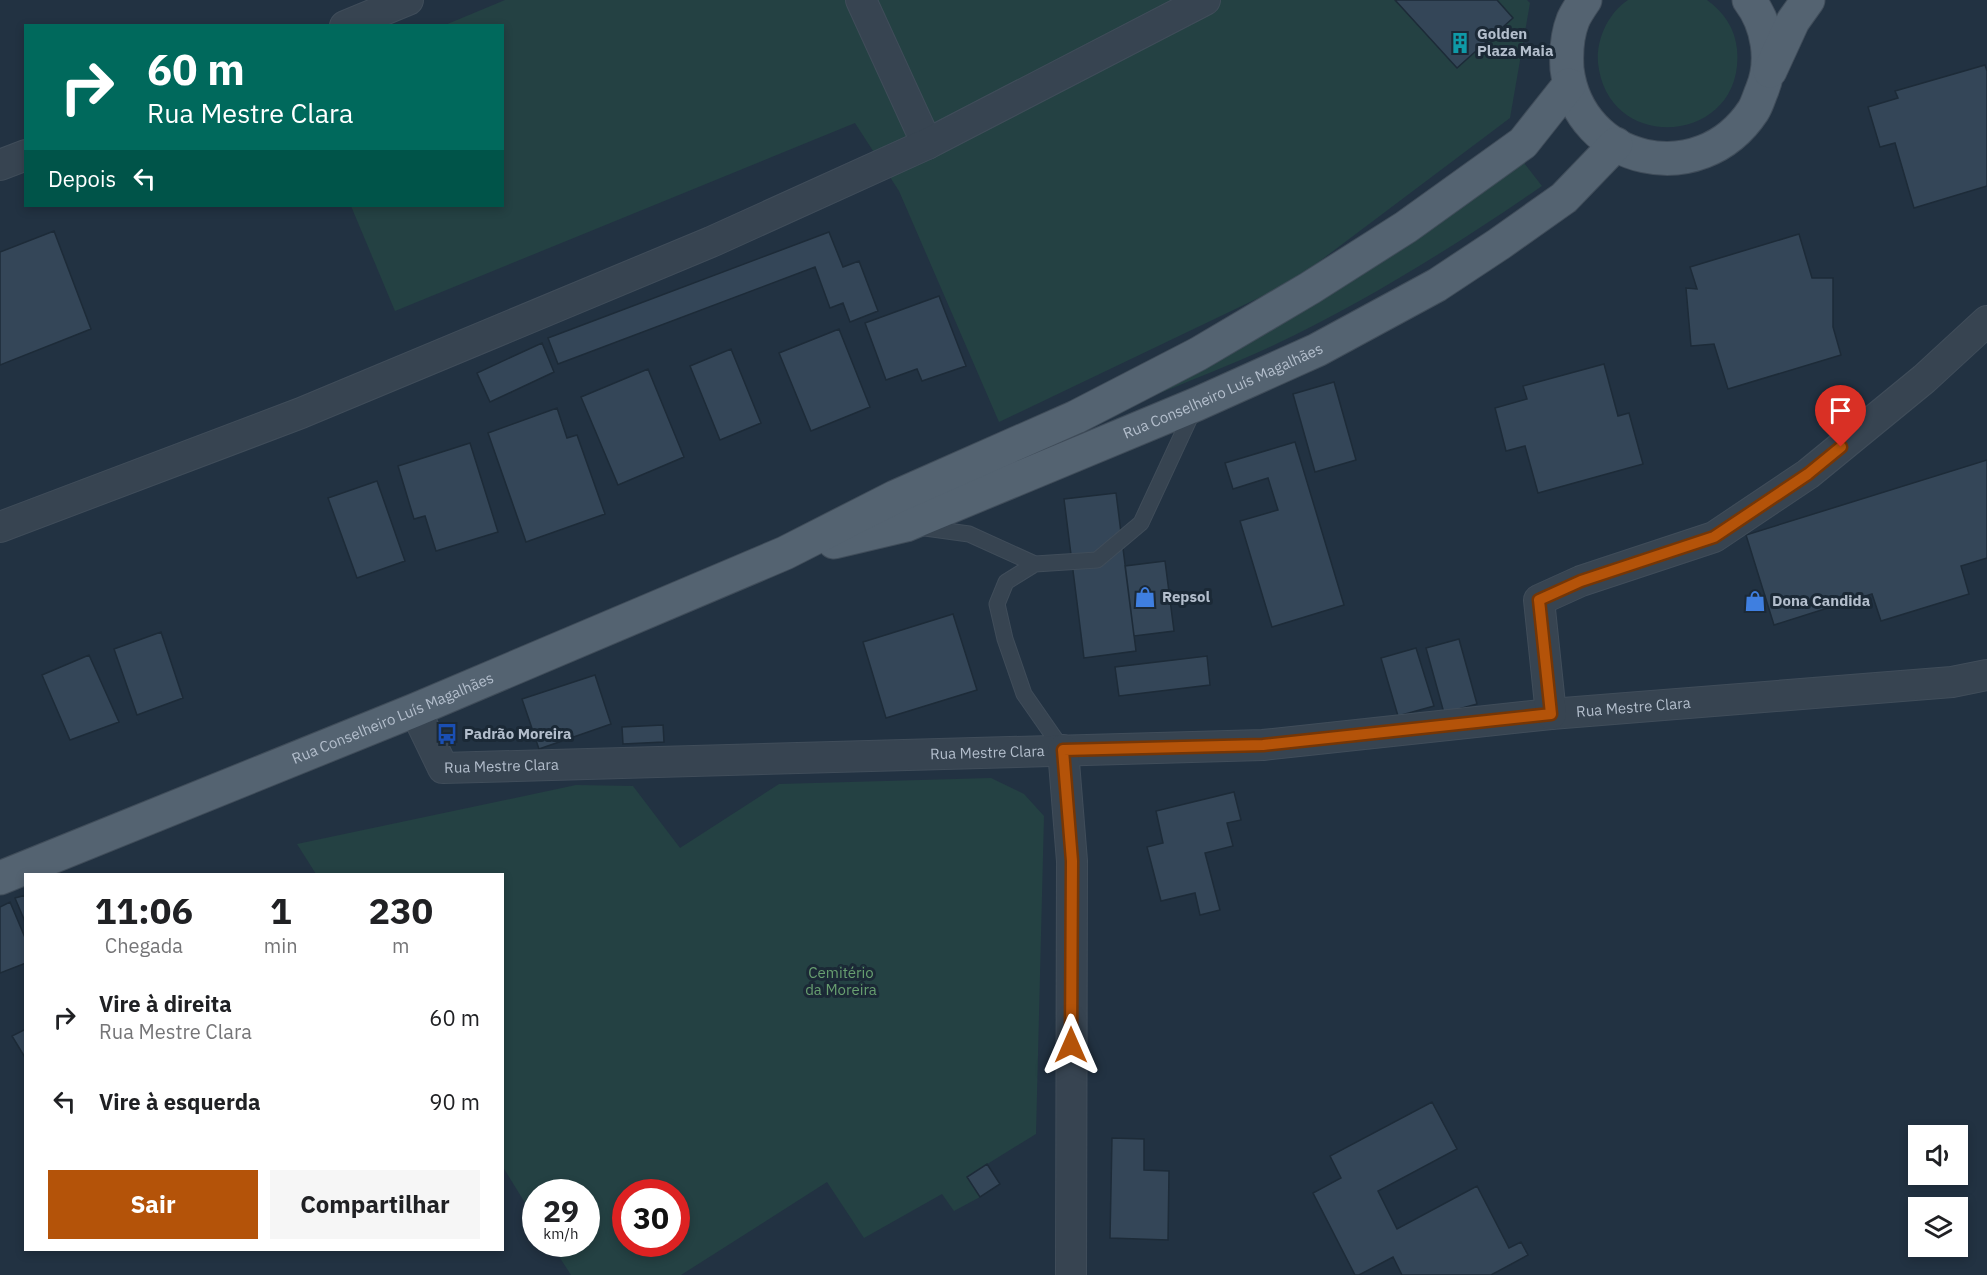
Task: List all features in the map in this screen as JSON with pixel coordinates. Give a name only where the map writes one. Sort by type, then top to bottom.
[{"type":"main road","points":[[1749,0],[1757,11],[1768,44],[1767,78]]},
{"type":"main road","points":[[1583,1],[1573,20],[1566,52],[1569,85],[1583,115],[1605,138],[1634,154],[1668,160],[1702,154],[1732,136],[1754,110],[1793,21],[1808,0]]},
{"type":"main road","name":"Rua Conselheiro Luís Magalhães","points":[[0,878],[415,710],[785,553],[895,497],[1076,417],[1198,354],[1310,288],[1406,227],[1523,143],[1569,85]]},
{"type":"main road","name":"Rua Conselheiro Luís Magalhães","points":[[785,553],[906,525],[1197,404],[1317,350],[1437,285],[1564,198],[1616,144]]},
{"type":"street","points":[[350,24],[408,0]]},
{"type":"street","points":[[861,0],[927,144]]},
{"type":"street","points":[[0,527],[301,414],[711,243],[927,144],[1204,0]]},
{"type":"street","points":[[0,165],[24,156]]},
{"type":"street","points":[[1551,714],[1539,600],[1581,581],[1714,537],[1808,474],[1924,379],[1987,321]]},
{"type":"street","name":"Rua Mestre Clara","points":[[415,710],[443,768],[1263,745],[1551,714],[1941,683],[1987,675]]},
{"type":"street","points":[[1063,750],[1072,861],[1071,1275]]},
{"type":"lane","points":[[906,525],[969,534],[1035,564],[1097,560],[1141,524],[1197,404]]},
{"type":"lane","points":[[1035,564],[1006,582],[997,604],[1005,639],[1024,694],[1063,750]]},
{"type":"green space","points":[[505,0],[1527,0],[1530,3],[1510,118],[1292,282],[999,422],[899,191],[855,123],[395,311],[351,207],[504,207],[504,24],[447,24]]},
{"type":"green space","points":[[1628,0],[1707,0],[1728,22],[1737,49],[1734,81],[1720,104],[1700,120],[1675,127],[1649,125],[1625,114],[1607,93],[1598,63],[1601,36],[1615,12]]},
{"type":"green space","points":[[1524,163],[1542,186],[1444,250],[1309,328],[1241,360],[1143,400],[1436,221]]},
{"type":"green space","name":"Cemitério da Moreira","points":[[991,778],[1024,794],[1044,816],[1036,1134],[968,1176],[980,1197],[954,1211],[942,1194],[864,1238],[827,1182],[681,1275],[571,1275],[559,1257],[600,1257],[600,1179],[522,1179],[522,1198],[504,1169],[504,873],[315,873],[297,844],[576,785],[633,786],[680,848],[779,784]]},
{"type":"building","name":"Golden Plaza Maia","points":[[1395,0],[1497,0],[1513,18],[1457,68]]},
{"type":"building","points":[[1985,65],[1987,71],[1987,186],[1914,208],[1895,143],[1880,147],[1868,107],[1898,98],[1895,91]]},
{"type":"building","points":[[54,231],[91,329],[0,365],[0,252]]},
{"type":"building","points":[[829,232],[843,267],[859,261],[878,311],[850,322],[843,303],[830,308],[815,267],[558,364],[548,338]]},
{"type":"building","points":[[1799,234],[1812,278],[1833,278],[1833,327],[1841,355],[1728,389],[1714,344],[1691,346],[1686,288],[1697,289],[1690,267]]},
{"type":"building","points":[[939,296],[966,366],[922,381],[917,369],[886,380],[865,323]]},
{"type":"building","points":[[839,329],[870,407],[811,431],[779,353]]},
{"type":"building","points":[[542,343],[554,372],[490,402],[477,373]]},
{"type":"building","points":[[731,349],[761,423],[720,440],[690,366]]},
{"type":"building","points":[[1604,364],[1618,416],[1629,413],[1643,464],[1538,493],[1525,446],[1506,451],[1495,408],[1527,399],[1523,386]]},
{"type":"building","points":[[648,369],[684,457],[618,485],[581,397]]},
{"type":"building","points":[[1334,382],[1356,460],[1315,472],[1293,394]]},
{"type":"building","points":[[557,408],[567,438],[577,435],[605,514],[526,542],[488,433]]},
{"type":"building","points":[[1295,442],[1344,605],[1272,627],[1240,521],[1278,510],[1268,478],[1233,489],[1225,463]]},
{"type":"building","points":[[470,443],[498,532],[436,551],[425,516],[414,519],[398,466]]},
{"type":"building","points":[[1987,460],[1987,558],[1961,566],[1969,594],[1881,621],[1872,594],[1774,625],[1746,535]]},
{"type":"building","points":[[377,481],[405,561],[357,578],[328,498]]},
{"type":"building","points":[[1116,493],[1136,651],[1084,658],[1064,499]]},
{"type":"building","points":[[1165,561],[1174,631],[1134,636],[1125,566]]},
{"type":"building","points":[[953,614],[977,690],[886,718],[863,642]]},
{"type":"building","points":[[161,632],[183,698],[137,715],[114,649]]},
{"type":"building","points":[[1459,639],[1477,704],[1444,713],[1426,648]]},
{"type":"building","points":[[1416,648],[1434,706],[1398,716],[1381,658]]},
{"type":"building","points":[[89,655],[119,722],[70,740],[42,675]]},
{"type":"building","points":[[1207,656],[1210,685],[1119,696],[1115,667]]},
{"type":"building","points":[[595,675],[611,724],[539,749],[522,699]]},
{"type":"building","points":[[663,725],[664,742],[623,744],[622,727]]},
{"type":"building","points":[[1234,792],[1241,820],[1227,823],[1233,846],[1205,853],[1220,910],[1200,915],[1195,893],[1161,901],[1147,847],[1163,843],[1156,811]]},
{"type":"building","points":[[24,896],[24,919],[15,898]]},
{"type":"building","points":[[10,902],[24,935],[24,964],[0,973],[0,907]]},
{"type":"building","points":[[24,1030],[24,1056],[12,1036]]},
{"type":"building","points":[[1432,1102],[1457,1149],[1378,1191],[1397,1229],[1477,1186],[1509,1248],[1521,1242],[1528,1255],[1491,1275],[1402,1275],[1393,1257],[1355,1275],[1313,1193],[1341,1178],[1330,1156]]},
{"type":"building","points":[[1112,1138],[1144,1139],[1144,1170],[1169,1171],[1168,1240],[1110,1238]]},
{"type":"building","points":[[987,1164],[1000,1184],[980,1197],[967,1177]]},
{"type":"place","name":"Golden Plaza Maia","points":[[1460,43]]},
{"type":"place","name":"Repsol","points":[[1145,597]]},
{"type":"place","name":"Dona Candida","points":[[1755,601]]},
{"type":"place","name":"Padrão Moreira","points":[[447,734]]},
{"type":"route","points":[[1071,1045],[1072,861],[1063,750],[1263,745],[1551,714],[1539,600],[1581,581],[1714,537],[1808,474],[1841,447]]}]
